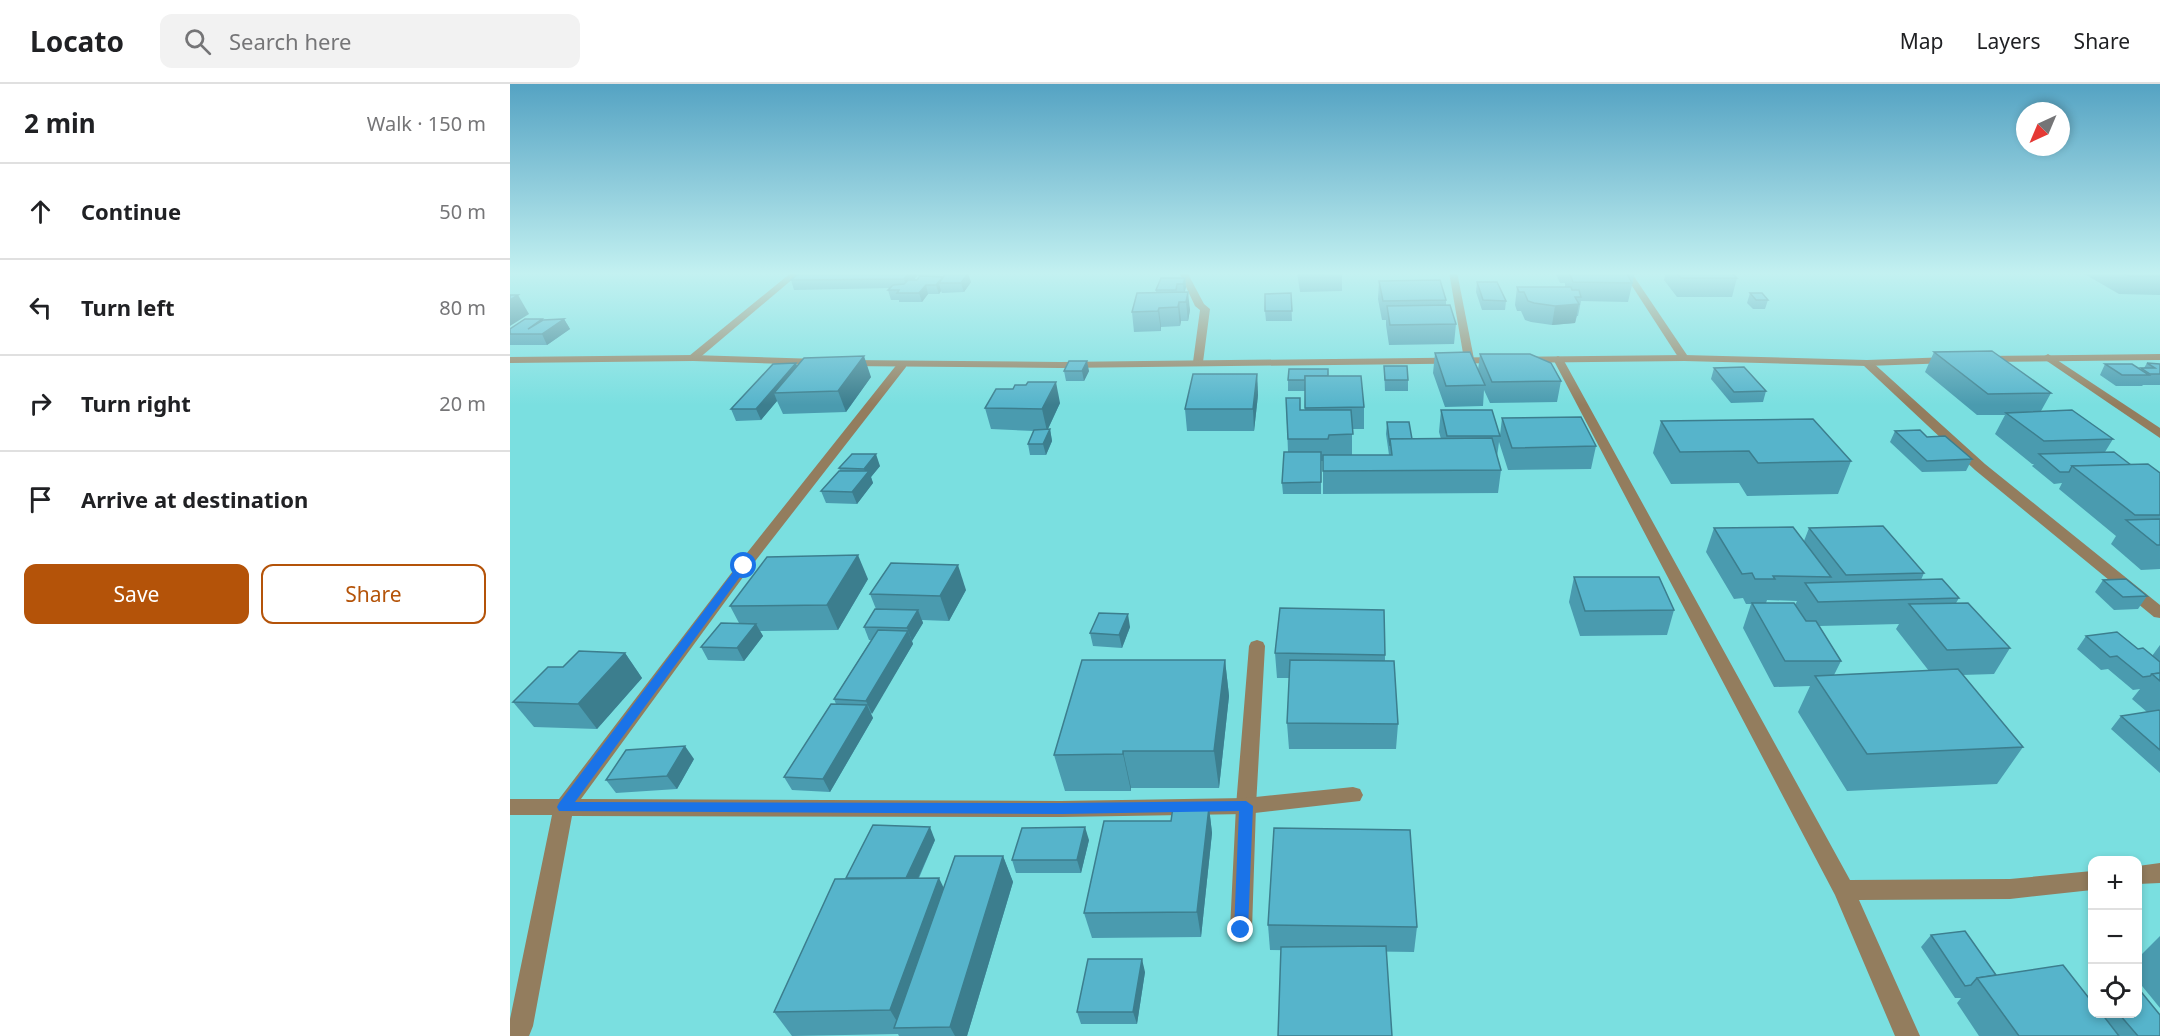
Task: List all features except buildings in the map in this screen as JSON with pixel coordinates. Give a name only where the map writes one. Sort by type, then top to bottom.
[{"type":"street","points":[[693,358],[743,316]]},
{"type":"street","points":[[1198,362],[1203,316]]},
{"type":"street","points":[[1461,316],[1469,359]]},
{"type":"street","points":[[1656,316],[1684,358]]},
{"type":"street","points":[[510,360],[693,358],[902,365],[1684,358],[1867,363],[2048,357],[2160,357]]},
{"type":"street","points":[[2048,357],[2160,434]]},
{"type":"street","points":[[1558,359],[1844,890],[1908,1036]]},
{"type":"street","points":[[1867,363],[1980,467],[2160,614]]},
{"type":"street","points":[[515,1036],[521,1026],[564,807],[744,566],[902,365]]},
{"type":"street","points":[[1241,930],[1246,806],[1257,646]]},
{"type":"street","points":[[510,807],[1061,809],[1246,806],[1353,795]]},
{"type":"street","points":[[2142,875],[2160,873]]},
{"type":"street","points":[[1844,890],[2010,890],[2088,880]]},
{"type":"route","points":[[744,566],[564,807],[1061,809],[1246,806],[1241,930]]}]
